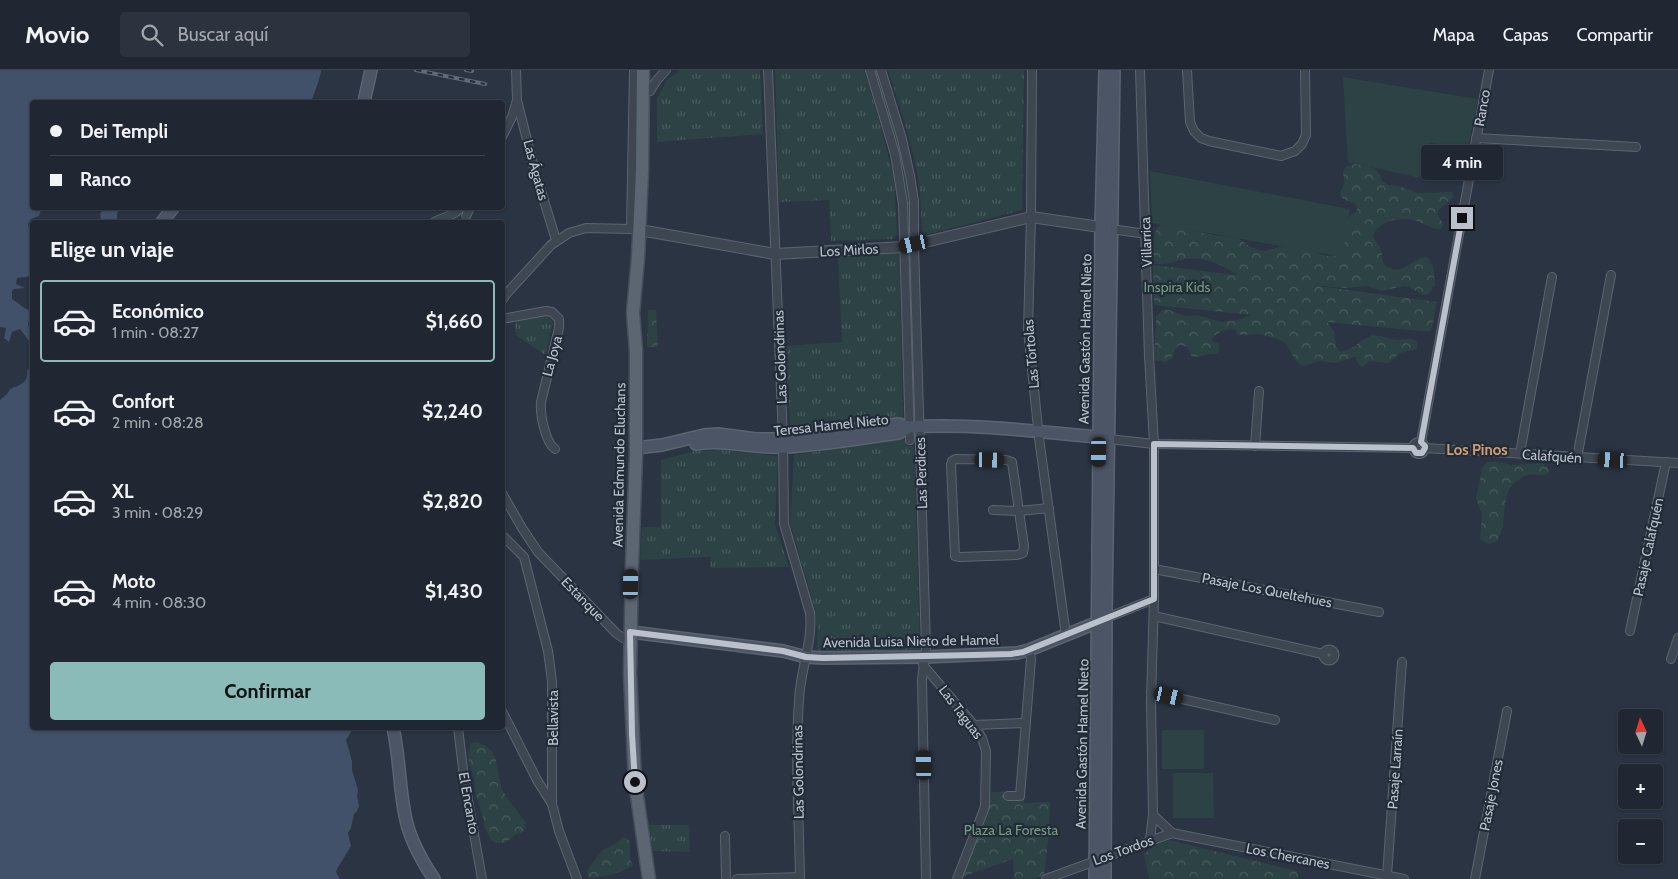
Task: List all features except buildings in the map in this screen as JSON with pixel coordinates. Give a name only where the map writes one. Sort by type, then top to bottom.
[{"type":"main road","points":[[364,100],[371,70]]},
{"type":"main road","name":"Avenida Edmundo Eluchans","points":[[636,351],[641,330],[642,70]]},
{"type":"main road","name":"Avenida Edmundo Eluchans","points":[[649,879],[638,811],[633,764],[630,636],[636,452],[636,351],[633,323],[634,303],[631,284],[640,230],[650,70]]},
{"type":"main road","name":"Avenida Gastón Hamel Nieto","points":[[1104,879],[1100,858],[1106,228],[1105,70]]},
{"type":"main road","name":"Avenida Gastón Hamel Nieto","points":[[1106,228],[1114,70]]},
{"type":"main road","points":[[164,220],[171,210]]},
{"type":"main road","name":"Teresa Hamel Nieto","points":[[636,452],[711,442],[756,447],[898,424],[914,427],[1038,431],[1104,438]]},
{"type":"main road","name":"Avenida Luisa Nieto de Hamel","points":[[630,636],[783,651],[806,657],[924,661],[1011,654],[1029,650],[1102,620]]},
{"type":"main road","points":[[394,730],[397,743],[402,797],[408,828],[421,858],[434,879]]},
{"type":"main road","name":"Avenida Gastón Hamel Nieto","points":[[1095,879],[1100,858]]},
{"type":"street","points":[[505,131],[517,100],[516,70]]},
{"type":"street","points":[[505,296],[556,240],[569,233],[586,228],[640,230],[634,70]]},
{"type":"street","points":[[650,90],[656,80],[666,70]]},
{"type":"street","name":"Las Golondrinas","points":[[768,70],[785,530],[811,619],[810,641],[800,684],[797,728],[800,878]]},
{"type":"street","name":"Las Perdices","points":[[870,70],[899,171],[909,246],[914,427],[924,661],[926,879]]},
{"type":"street","name":"Las Perdices","points":[[881,70],[902,139],[914,201],[909,246]]},
{"type":"street","name":"Las Tórtolas","points":[[1032,70],[1028,330],[1038,431],[1066,635]]},
{"type":"street","name":"Villarrica","points":[[1140,70],[1149,356],[1154,444],[1154,616],[1151,692],[1153,815],[1150,840]]},
{"type":"street","points":[[1187,70],[1190,122],[1192,129],[1197,135],[1209,141],[1281,156],[1295,151],[1302,144],[1306,135],[1305,70]]},
{"type":"street","name":"Ranco","points":[[1423,445],[1489,70]]},
{"type":"street","name":"Las Ágatas","points":[[517,100],[534,168],[556,240]]},
{"type":"street","points":[[1476,138],[1636,147]]},
{"type":"street","points":[[439,220],[459,210]]},
{"type":"street","points":[[466,216],[469,210]]},
{"type":"street","name":"Los Mirlos","points":[[640,230],[775,254],[909,246],[1031,217],[1146,234]]},
{"type":"street","points":[[1577,458],[1611,275]]},
{"type":"street","points":[[1520,453],[1552,277]]},
{"type":"street","name":"La Joya","points":[[505,318],[546,311],[552,312],[559,319],[559,328],[541,402],[541,411],[548,439],[550,445],[555,449]]},
{"type":"street","points":[[1255,446],[1259,391]]},
{"type":"street","name":"Las Perdices","points":[[910,440],[914,427]]},
{"type":"street","points":[[1104,438],[1154,444],[1413,448],[1417,442],[1423,445]]},
{"type":"street","name":"Calafquén","points":[[1423,445],[1577,458],[1678,463]]},
{"type":"street","points":[[956,459],[1006,460],[1012,462],[1020,511],[1023,552],[1017,555],[955,556],[951,462],[956,459]]},
{"type":"street","name":"Pasaje Calafquén","points":[[1630,631],[1666,462]]},
{"type":"street","points":[[505,498],[538,552],[524,557]]},
{"type":"street","points":[[992,510],[1020,511],[1049,508]]},
{"type":"street","name":"Bellavista","points":[[505,538],[524,557],[527,565],[551,667],[553,734],[552,804],[559,831],[577,879]]},
{"type":"street","name":"Estanque","points":[[538,552],[616,633],[623,638],[630,636]]},
{"type":"street","name":"Pasaje Los Queltehues","points":[[1154,569],[1379,612]]},
{"type":"street","name":"Avenida Luisa Nieto de Hamel","points":[[1102,620],[1154,599]]},
{"type":"street","points":[[1154,616],[1323,654]]},
{"type":"street","points":[[1672,659],[1678,638]]},
{"type":"street","points":[[1008,796],[1020,796],[1031,659],[1029,650]]},
{"type":"street","name":"Las Taguas","points":[[924,661],[974,725],[982,738],[986,751],[985,807],[956,879]]},
{"type":"street","name":"Pasaje Larraín","points":[[1387,876],[1402,662]]},
{"type":"street","points":[[1151,692],[1275,720]]},
{"type":"street","name":"Pasaje Jones","points":[[1475,879],[1507,712]]},
{"type":"street","points":[[505,717],[537,780],[552,804]]},
{"type":"street","points":[[974,725],[1025,724]]},
{"type":"street","name":"El Encanto","points":[[458,730],[464,777],[482,879]]},
{"type":"street","points":[[1153,815],[1172,833]]},
{"type":"street","name":"Los Tordos","points":[[1046,879],[1172,833]]},
{"type":"street","name":"Los Chercanes","points":[[1172,833],[1404,879]]},
{"type":"street","points":[[725,836],[726,879]]},
{"type":"street","points":[[737,879],[800,878]]},
{"type":"green space","points":[[681,70],[760,70],[763,134],[657,142],[657,98],[667,80]]},
{"type":"green space","points":[[775,70],[864,70],[894,178],[897,234],[893,239],[831,241],[829,200],[779,202]]},
{"type":"green space","points":[[874,70],[878,70],[907,176],[910,197],[910,241],[907,240],[907,200],[899,156]]},
{"type":"green space","points":[[888,70],[1024,70],[1022,210],[925,235],[922,232],[920,192],[915,164],[905,123]]},
{"type":"green space","points":[[1343,77],[1478,99],[1468,148],[1430,143],[1425,179],[1348,162]]},
{"type":"green space","name":"Inspira Kids","points":[[1355,164],[1376,170],[1381,176],[1382,181],[1389,185],[1399,186],[1418,193],[1452,192],[1454,197],[1438,211],[1438,216],[1444,224],[1441,229],[1414,220],[1402,219],[1390,221],[1379,227],[1373,237],[1382,252],[1385,265],[1391,269],[1398,270],[1422,257],[1427,258],[1431,262],[1435,285],[1428,294],[1423,295],[1404,286],[1382,291],[1367,286],[1346,288],[1311,285],[1437,302],[1431,332],[1327,322],[1334,331],[1336,346],[1340,351],[1344,351],[1371,336],[1382,336],[1395,340],[1412,339],[1417,342],[1417,349],[1400,353],[1389,363],[1369,361],[1362,367],[1354,357],[1336,363],[1319,361],[1303,366],[1296,361],[1284,342],[1257,334],[1240,335],[1237,334],[1236,330],[1230,329],[1213,337],[1212,341],[1219,344],[1219,351],[1216,354],[1194,357],[1191,356],[1187,347],[1180,345],[1170,360],[1166,362],[1155,360],[1152,356],[1155,343],[1156,317],[1162,310],[1169,310],[1185,316],[1197,315],[1221,322],[1239,320],[1251,315],[1263,316],[1154,305],[1153,265],[1237,275],[1219,265],[1193,258],[1155,264],[1153,257],[1154,240],[1159,226],[1164,223],[1213,235],[1238,238],[1250,247],[1264,251],[1290,244],[1327,256],[1337,255],[1347,218],[1356,212],[1358,207],[1344,199],[1340,194],[1344,182],[1343,171],[1346,167]]},
{"type":"green space","points":[[1150,171],[1350,209],[1342,257],[1152,223]]},
{"type":"green space","points":[[908,251],[911,251],[914,417],[912,416]]},
{"type":"green space","points":[[899,253],[903,419],[794,432],[790,428],[785,346],[842,342],[838,257]]},
{"type":"green space","points":[[648,310],[656,310],[658,347],[647,347]]},
{"type":"green space","points":[[544,315],[550,318],[553,323],[545,355],[516,335],[515,321]]},
{"type":"green space","points":[[906,439],[907,446],[914,446],[920,652],[817,653],[817,627],[814,606],[790,523],[794,455]]},
{"type":"green space","points":[[722,450],[778,456],[775,524],[789,567],[710,568],[711,557],[640,560],[642,527],[661,527],[661,460],[695,451]]},
{"type":"green space","points":[[1487,462],[1500,462],[1512,465],[1540,463],[1545,465],[1550,472],[1543,475],[1527,475],[1514,483],[1509,489],[1507,496],[1500,535],[1496,542],[1488,544],[1480,539],[1482,514],[1476,499],[1482,469]]},
{"type":"green space","points":[[1162,730],[1204,730],[1204,769],[1162,769]]},
{"type":"green space","points":[[476,742],[485,745],[494,755],[503,791],[526,823],[522,833],[517,834],[505,843],[495,843],[491,840],[484,826],[475,792],[468,753],[471,743]]},
{"type":"green space","points":[[1173,773],[1213,773],[1214,818],[1173,818]]},
{"type":"green space","name":"Plaza La Foresta","points":[[991,792],[1005,792],[1005,799],[1024,799],[1024,803],[1050,802],[1049,834],[1044,876],[1034,879],[1014,879],[1013,859],[962,877],[989,807]]},
{"type":"green space","points":[[649,825],[689,825],[690,852],[653,851]]},
{"type":"green space","points":[[623,837],[630,841],[630,859],[633,865],[611,874],[588,878],[587,870],[603,850]]},
{"type":"green space","points":[[1169,840],[1297,871],[1299,879],[1149,879],[1144,854],[1156,845]]},
{"type":"water","points":[[0,70],[321,70],[312,100],[30,100],[30,210],[41,210],[39,216],[31,219],[28,224],[30,229],[30,276],[17,278],[16,284],[25,288],[14,289],[12,291],[12,299],[30,310],[28,324],[30,342],[20,329],[12,332],[9,342],[4,338],[6,328],[0,327]]},
{"type":"water","points":[[102,210],[120,210],[117,213],[118,220],[101,220]]},
{"type":"water","points":[[30,369],[30,730],[350,730],[346,740],[358,790],[359,806],[354,814],[348,833],[351,846],[336,872],[340,879],[0,879],[0,400],[10,389],[25,381],[27,371]]},
{"type":"railway","points":[[416,70],[485,84]]},
{"type":"railway","points":[[466,70],[472,71]]},
{"type":"district","name":"Los Pinos","points":[[1477,450]]},
{"type":"route","points":[[635,782],[630,632],[783,651],[806,657],[823,658],[1011,654],[1023,652],[1154,599],[1154,444],[1413,448],[1416,453],[1422,453],[1425,446],[1421,442],[1462,218]]}]
